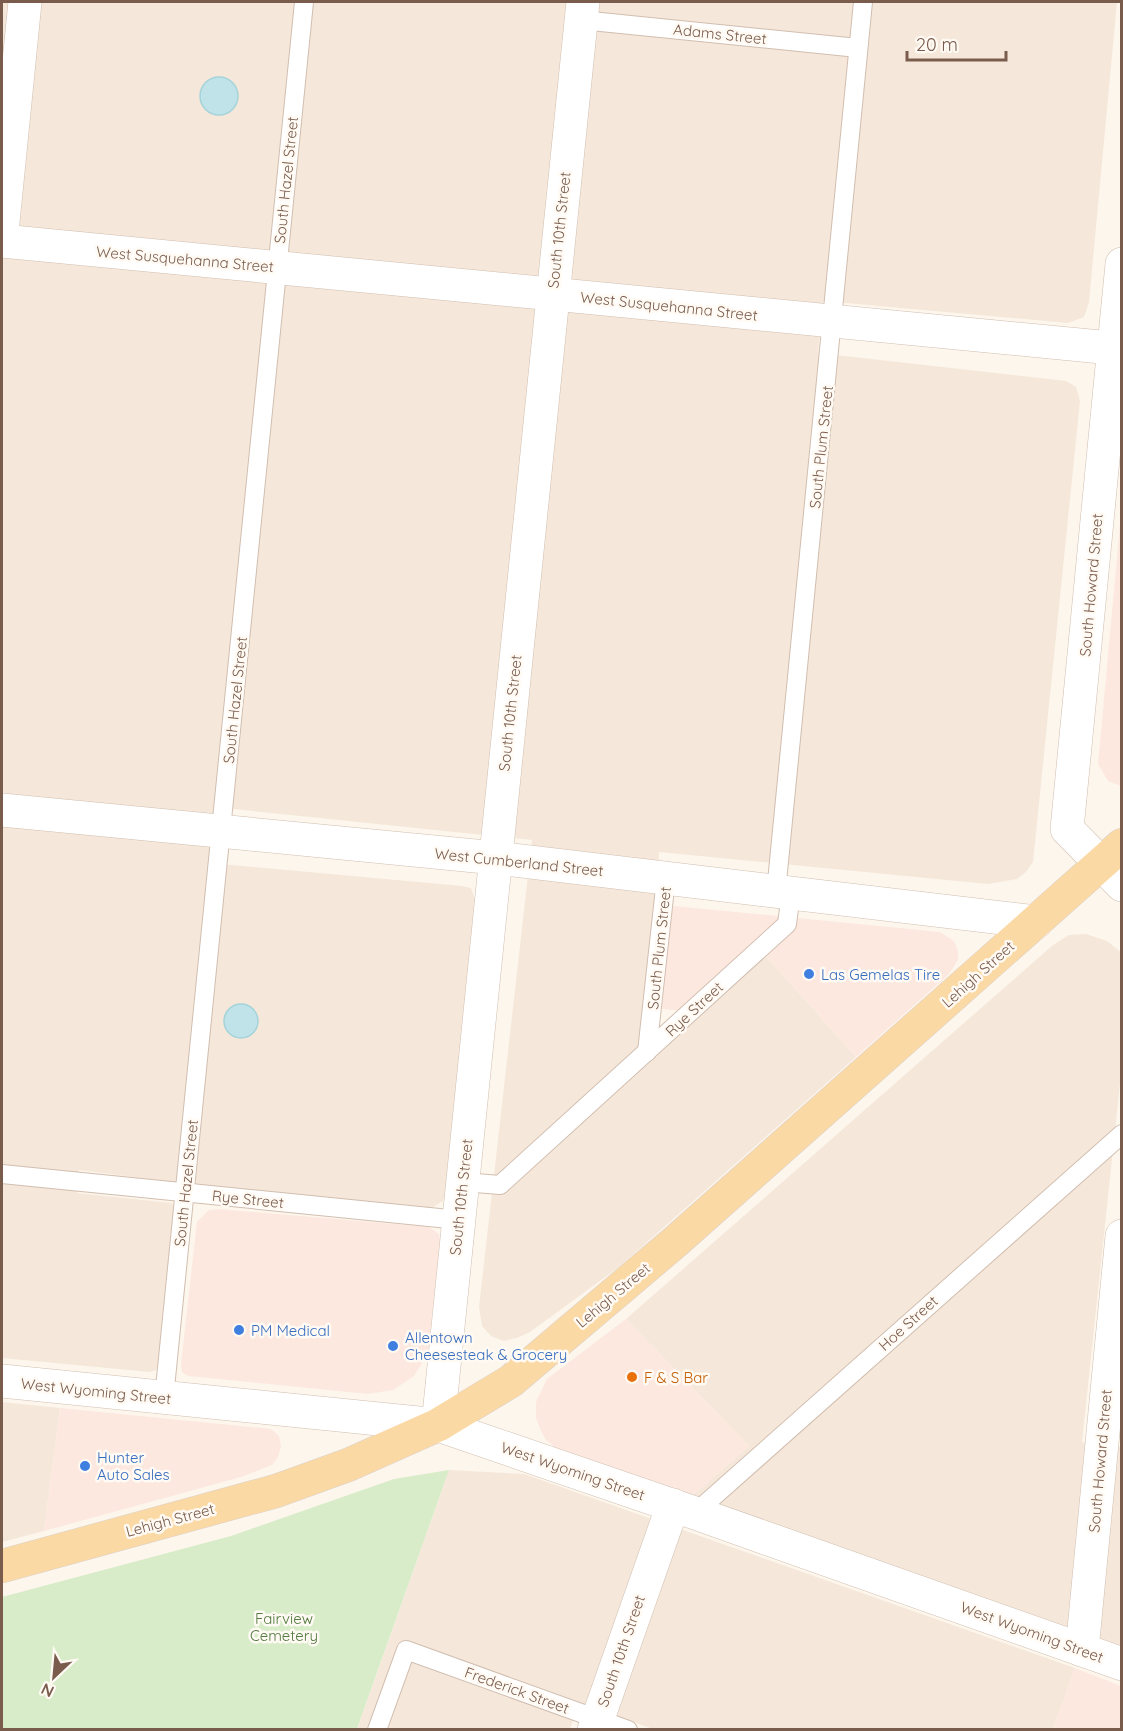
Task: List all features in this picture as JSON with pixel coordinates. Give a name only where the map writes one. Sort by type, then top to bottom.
[{"type":"main road","name":"Lehigh Street","points":[[2,1566],[276,1491],[348,1465],[438,1425],[511,1382],[675,1242],[1036,922],[1115,864]]},
{"type":"street","points":[[2,232],[25,2]]},
{"type":"street","name":"South 10th Street","points":[[438,1425],[582,11]]},
{"type":"street","name":"West Susquehanna Street","points":[[2,242],[1118,349]]},
{"type":"street","name":"South Howard Street","points":[[1115,864],[1067,829],[1118,349],[1122,264]]},
{"type":"street","name":"West Cumberland Street","points":[[2,810],[496,858],[1036,922]]},
{"type":"street","name":"South Howard Street","points":[[1082,1650],[1122,1236]]},
{"type":"street","name":"West Wyoming Street","points":[[2,1381],[438,1425],[684,1509],[1122,1664]]},
{"type":"street","name":"South 10th Street","points":[[596,1724],[684,1509]]},
{"type":"lane","name":"South Hazel Street","points":[[164,1398],[304,2]]},
{"type":"lane","name":"South Plum Street","points":[[784,893],[863,2]]},
{"type":"lane","name":"Adams Street","points":[[582,11],[858,48]]},
{"type":"lane","name":"South Plum Street","points":[[647,1052],[666,879]]},
{"type":"lane","name":"Rye Street","points":[[462,1182],[500,1185],[787,924],[784,893]]},
{"type":"lane","name":"Hoe Street","points":[[684,1509],[1122,1134]]},
{"type":"lane","name":"Rye Street","points":[[2,1174],[459,1220]]},
{"type":"lane","name":"Frederick Street","points":[[377,1730],[406,1650],[596,1724],[628,1730]]},
{"type":"shaded area","points":[[2,2],[1117,2],[1089,302],[1084,317],[1068,323],[823,301],[818,353],[1066,381],[1076,387],[1080,401],[1033,862],[1017,879],[988,884],[659,852],[656,905],[640,1028],[678,1032],[765,955],[856,1057],[619,1267],[530,1332],[517,1338],[504,1341],[491,1336],[482,1326],[479,1307],[532,840],[214,807],[209,863],[471,888],[476,902],[446,1194],[443,1201],[430,1209],[212,1187],[79,1170],[77,1193],[172,1203],[175,1209],[160,1358],[156,1370],[150,1372],[2,1358]]},
{"type":"shaded area","points":[[1121,514],[1122,786],[1108,781],[1098,764]]},
{"type":"shaded area","points":[[674,906],[940,932],[954,941],[958,951],[958,960],[949,974],[856,1057],[765,955],[683,1011],[662,1009],[668,918],[670,909]]},
{"type":"shaded area","points":[[1086,934],[1107,941],[1122,953],[1121,1074],[1082,1442],[1121,1447],[1121,1647],[693,1495],[749,1446],[626,1319],[1053,945],[1069,935]]},
{"type":"shaded area","points":[[209,1210],[429,1227],[439,1234],[428,1353],[414,1376],[393,1390],[368,1394],[188,1376],[182,1372],[197,1222]]},
{"type":"shaded area","points":[[626,1319],[749,1446],[693,1495],[556,1448],[546,1440],[536,1418],[536,1402],[547,1379]]},
{"type":"shaded area","points":[[2,1402],[60,1408],[44,1531],[2,1542]]},
{"type":"shaded area","points":[[60,1408],[271,1429],[279,1436],[281,1446],[278,1457],[272,1465],[241,1477],[44,1531]]},
{"type":"shaded area","points":[[449,1470],[524,1474],[1075,1668],[1053,1729],[653,1729],[579,1703],[570,1729],[357,1730]]},
{"type":"shaded area","points":[[1075,1668],[1121,1686],[1121,1729],[1053,1729]]},
{"type":"green space","name":"Fairview Cemetery","points":[[449,1470],[357,1729],[2,1729],[2,1597],[231,1536],[394,1479]]},
{"type":"water","points":[[219,77],[233,82],[238,96],[233,110],[219,115],[205,110],[200,96],[205,82]]},
{"type":"water","points":[[241,1004],[253,1009],[258,1021],[253,1033],[241,1038],[229,1033],[224,1021],[229,1009]]},
{"type":"place","name":"Las Gemelas Tire","points":[[809,974]]},
{"type":"place","name":"PM Medical","points":[[239,1330]]},
{"type":"place","name":"Allentown Cheesesteak & Grocery","points":[[393,1346]]},
{"type":"place","name":"F & S Bar","points":[[632,1377]]},
{"type":"place","name":"Hunter Auto Sales","points":[[85,1466]]}]
